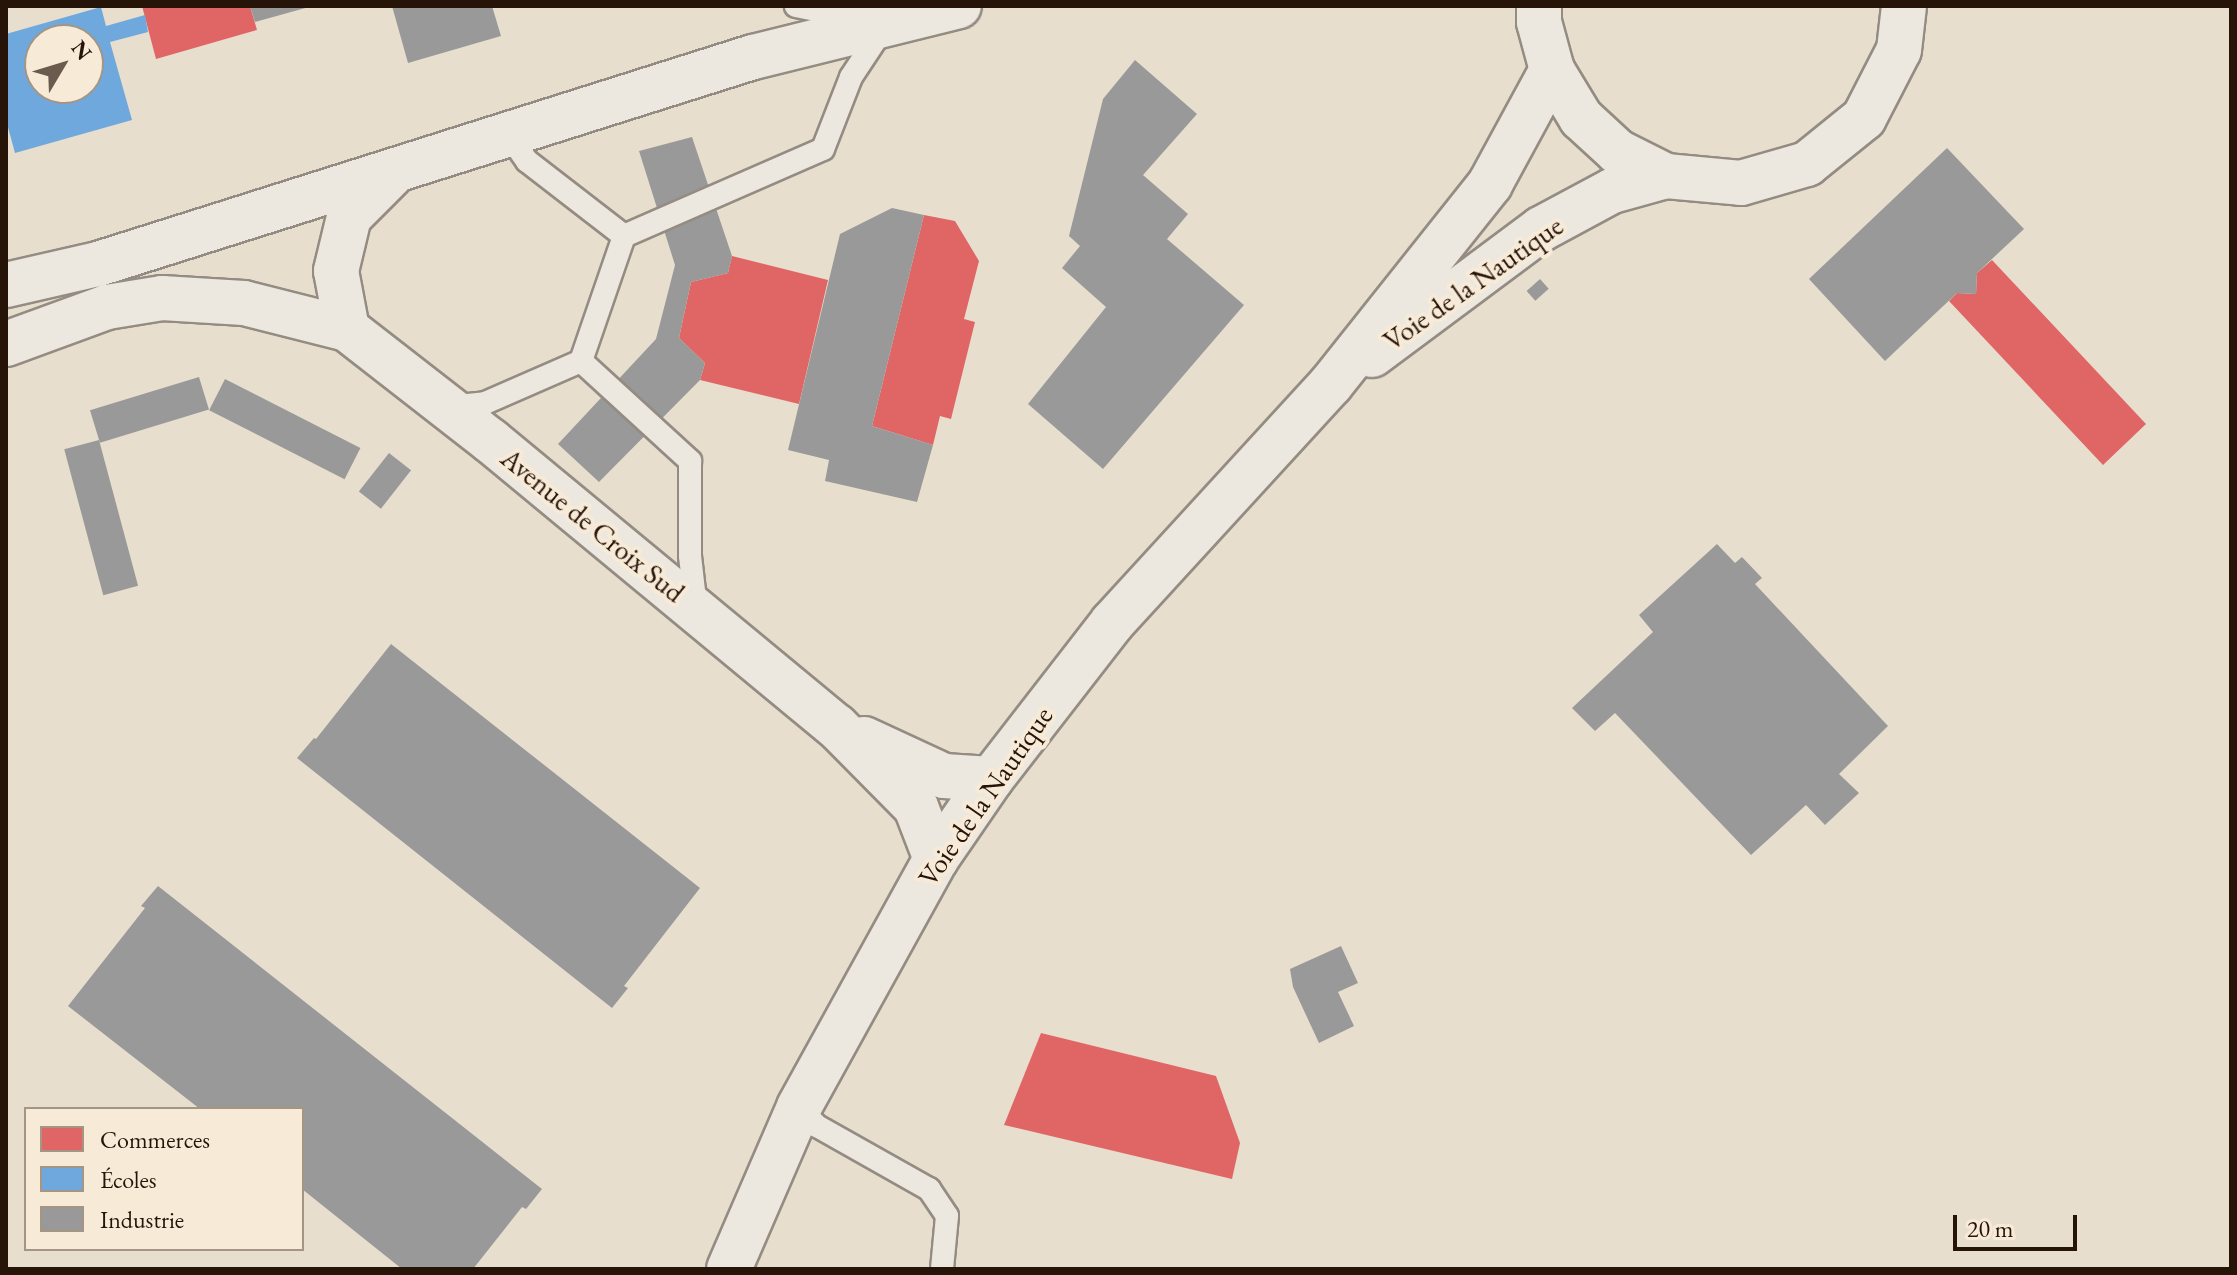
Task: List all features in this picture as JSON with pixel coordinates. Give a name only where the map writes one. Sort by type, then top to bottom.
[{"type":"street","points":[[6,285],[98,264],[753,57],[959,6]]},
{"type":"street","points":[[1539,6],[1539,22],[1552,70],[1581,118],[1618,152],[1666,176],[1741,183],[1807,164],[1864,118],[1899,50],[1904,6]]},
{"type":"street","name":"Voie de la Nautique","points":[[729,1269],[799,1107],[936,859],[991,779],[1112,623],[1331,384],[1490,184],[1552,70]]},
{"type":"street","points":[[347,329],[336,271],[349,217],[396,170]]},
{"type":"street","name":"Voie de la Nautique","points":[[1331,384],[1541,229],[1612,191],[1666,176]]},
{"type":"street","name":"Avenue de Croix Sud","points":[[6,344],[107,307],[162,298],[244,303],[347,329],[448,407],[836,726],[916,807],[936,859]]},
{"type":"street","name":"Avenue de Croix Sud","points":[[836,726],[944,776],[991,779]]},
{"type":"lane","points":[[448,407],[485,403],[581,361],[624,236],[823,149],[851,77],[886,24],[796,6]]},
{"type":"lane","points":[[508,134],[527,161],[624,236]]},
{"type":"lane","points":[[581,361],[690,461],[690,556],[696,610]]},
{"type":"lane","points":[[799,1107],[817,1126],[929,1189],[947,1216],[942,1269]]},
{"type":"building: Commerces","points":[[142,6],[250,6],[257,30],[156,59]]},
{"type":"building: Commerces","points":[[924,215],[955,221],[979,261],[964,319],[975,322],[951,419],[940,416],[933,445],[872,426]]},
{"type":"building: Commerces","points":[[732,256],[828,280],[799,404],[700,380],[705,363],[679,338],[691,282],[728,273]]},
{"type":"building: Commerces","points":[[1992,260],[2146,424],[2103,465],[1949,301],[1957,293],[1976,294],[1977,273]]},
{"type":"building: Commerces","points":[[1041,1033],[1216,1076],[1240,1143],[1232,1179],[1004,1125]]},
{"type":"building: Écoles","points":[[101,7],[106,26],[145,15],[148,32],[110,42],[132,120],[15,153],[6,120],[6,34],[24,29],[24,104],[104,104],[104,24],[41,24]]},
{"type":"building: Industrie","points":[[250,6],[308,6],[309,7],[255,22]]},
{"type":"building: Industrie","points":[[392,6],[492,6],[501,36],[408,63]]},
{"type":"building: Industrie","points":[[1135,60],[1197,114],[1143,175],[1188,214],[1167,239],[1244,305],[1103,469],[1028,404],[1106,307],[1062,268],[1080,246],[1069,236],[1103,99]]},
{"type":"building: Industrie","points":[[692,137],[732,256],[728,273],[691,282],[679,338],[705,363],[700,380],[599,482],[558,444],[656,339],[675,265],[639,151]]},
{"type":"building: Industrie","points":[[1947,148],[2024,229],[1977,273],[1976,294],[1957,293],[1885,361],[1809,279]]},
{"type":"building: Industrie","points":[[892,208],[924,215],[872,426],[933,445],[917,502],[825,481],[829,460],[788,450],[840,234]]},
{"type":"building: Industrie","points":[[1540,279],[1549,289],[1535,301],[1527,291]]},
{"type":"building: Industrie","points":[[199,377],[209,410],[100,443],[90,410]]},
{"type":"building: Industrie","points":[[225,379],[360,448],[345,479],[209,410]]},
{"type":"building: Industrie","points":[[99,440],[138,586],[103,595],[64,449]]},
{"type":"building: Industrie","points":[[389,453],[411,470],[381,509],[359,492]]},
{"type":"building: Industrie","points":[[1717,544],[1735,563],[1742,557],[1762,578],[1755,584],[1888,726],[1839,774],[1859,793],[1825,825],[1806,805],[1751,855],[1615,713],[1595,731],[1572,708],[1653,632],[1639,615]]},
{"type":"building: Industrie","points":[[391,644],[700,888],[624,986],[628,988],[612,1008],[297,758],[316,739]]},
{"type":"building: Industrie","points":[[158,886],[542,1189],[526,1209],[522,1207],[473,1269],[402,1269],[304,1191],[304,1107],[197,1107],[68,1006],[145,908],[141,906]]},
{"type":"building: Industrie","points":[[1341,946],[1358,983],[1338,992],[1354,1026],[1319,1043],[1293,987],[1290,969]]}]
